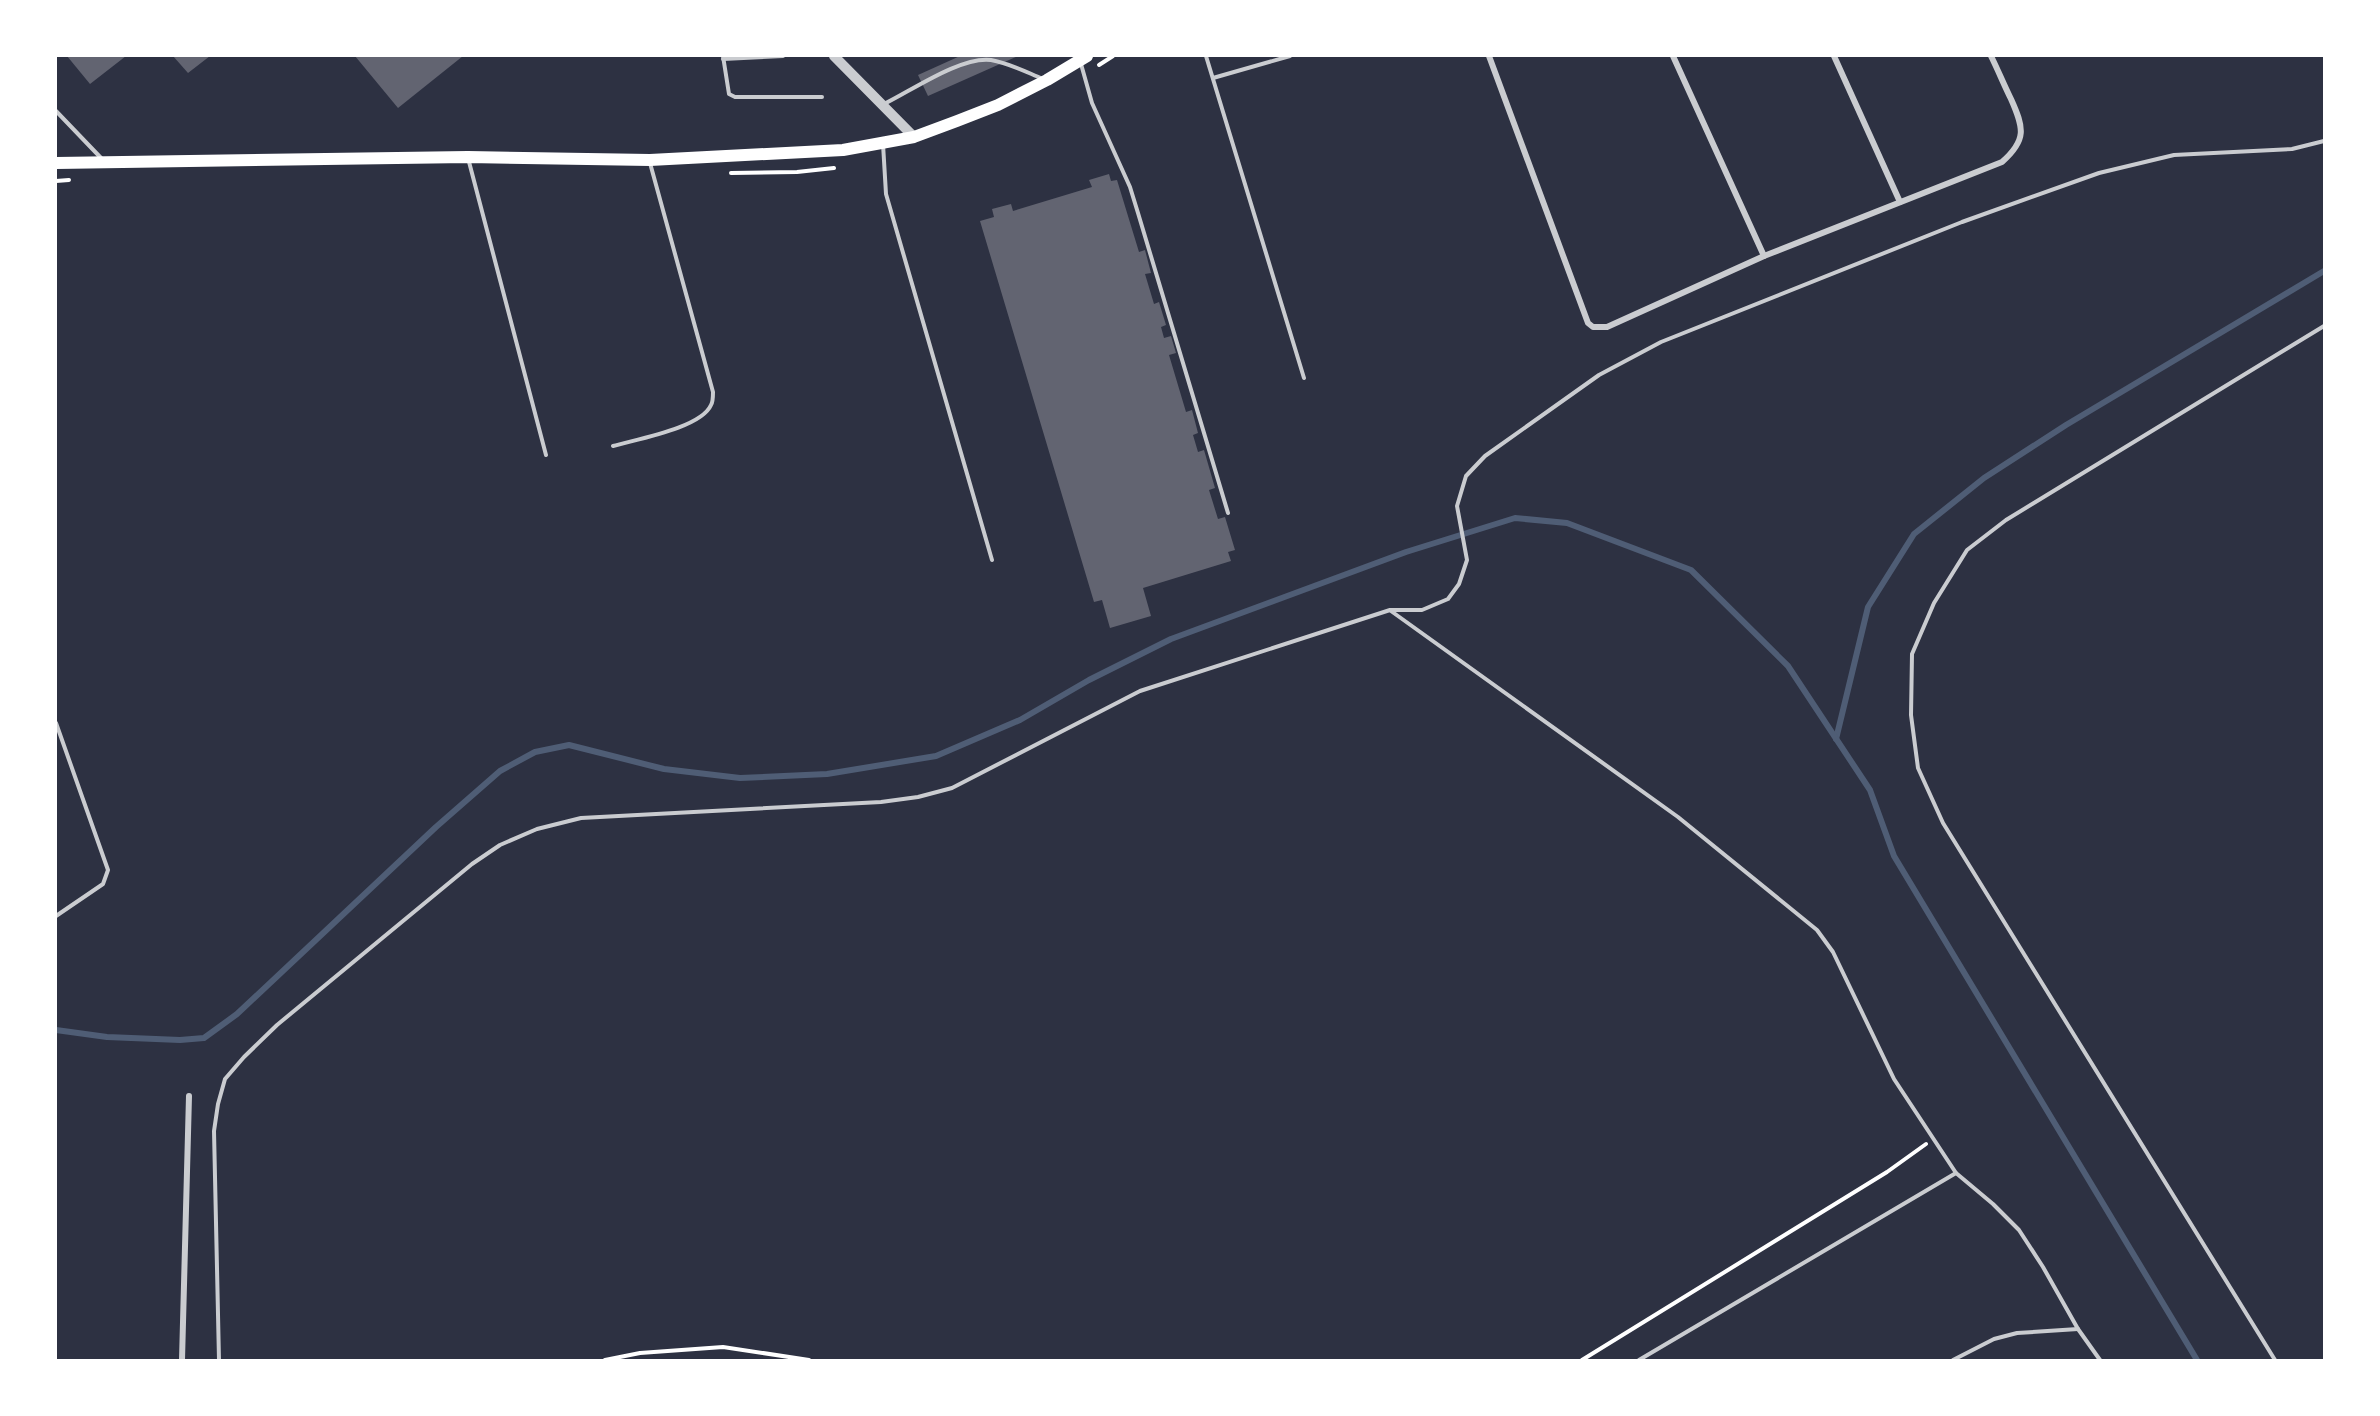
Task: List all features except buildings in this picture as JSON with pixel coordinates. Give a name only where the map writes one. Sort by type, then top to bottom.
[{"type":"main road","points":[[56,163],[468,157],[650,160],[843,150],[914,137],[998,105],[1047,80],[1083,58]]},
{"type":"street","points":[[834,56],[914,137]]},
{"type":"street","points":[[1489,56],[1588,324],[1593,327],[1606,327],[1764,256],[2002,162],[2013,153],[2019,142],[2022,123],[1991,56]]},
{"type":"street","points":[[1673,56],[1764,256]]},
{"type":"street","points":[[1834,56],[1899,202]]},
{"type":"street","points":[[182,1360],[189,1096]]},
{"type":"lane","points":[[783,56],[723,57],[729,94],[735,97],[822,97]]},
{"type":"lane","points":[[1206,56],[1304,378]]},
{"type":"lane","points":[[1213,78],[1290,56]]},
{"type":"lane","points":[[1083,58],[1092,103],[1130,187],[1228,513]]},
{"type":"lane","points":[[882,105],[946,72],[975,61],[989,60],[1010,65],[1047,80]]},
{"type":"lane","points":[[56,111],[106,163]]},
{"type":"lane","points":[[219,1360],[214,1131],[225,1079],[277,1026],[472,864],[500,845],[537,829],[581,818],[881,802],[929,794],[952,788],[1140,691],[1389,610],[1422,610],[1448,599],[1459,584],[1467,560],[1457,506],[1466,476],[1485,456],[1599,375],[1661,342],[1962,222],[2099,173],[2175,155],[2292,149],[2325,141]]},
{"type":"lane","points":[[883,144],[886,194],[992,560]]},
{"type":"lane","points":[[468,157],[546,455]]},
{"type":"lane","points":[[613,446],[689,424],[704,416],[712,405],[713,392],[650,160]]},
{"type":"lane","points":[[2275,1360],[1942,823],[1918,768],[1911,715],[1912,654],[1934,603],[1967,550],[2006,520],[2325,326]]},
{"type":"lane","points":[[1389,610],[1678,817],[1817,930],[1833,952],[1894,1079],[1956,1173],[1993,1204],[2019,1230],[2078,1329],[2100,1360]]},
{"type":"lane","points":[[56,723],[108,870],[103,884],[56,916]]},
{"type":"lane","points":[[1639,1360],[1956,1173]]},
{"type":"lane","points":[[1953,1360],[1994,1339],[2017,1333],[2078,1329]]},
{"type":"path","points":[[1582,1360],[1887,1172],[1934,1138]]},
{"type":"path","points":[[605,1360],[640,1353],[723,1347],[809,1360]]},
{"type":"waterway","points":[[1836,739],[1868,607],[1914,534],[1984,478],[2066,425],[2324,271]]},
{"type":"waterway","points":[[56,1030],[107,1037],[180,1040],[204,1038],[237,1014],[436,827],[500,771],[535,752],[569,745],[664,769],[740,778],[827,774],[936,756],[1020,720],[1089,680],[1171,639],[1406,552],[1515,518],[1567,523],[1691,570],[1788,666],[1870,790],[1894,856],[2197,1360]]}]
